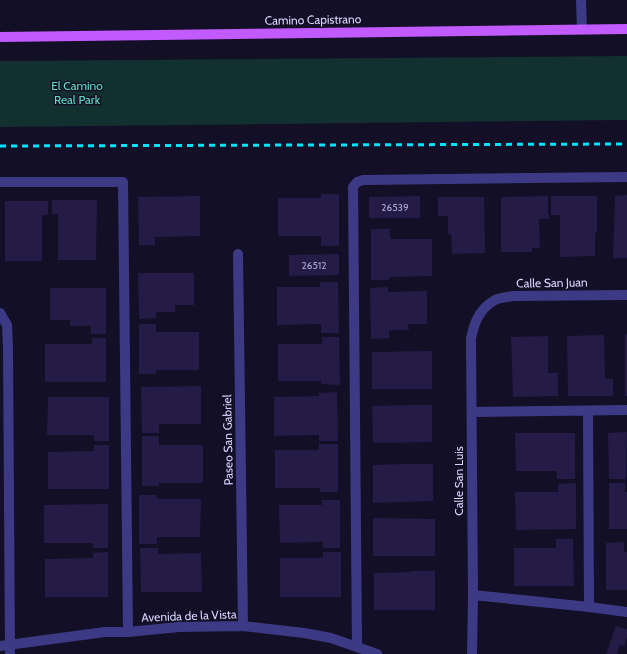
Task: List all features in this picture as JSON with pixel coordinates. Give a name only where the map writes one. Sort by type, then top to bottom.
[{"type":"main road","name":"Camino Capistrano","points":[[0,37],[627,29]]},
{"type":"street","points":[[581,0],[582,29]]},
{"type":"street","points":[[357,647],[354,187],[357,182],[363,180],[627,177]]},
{"type":"street","points":[[0,182],[123,182],[128,632]]},
{"type":"street","name":"Paseo San Gabriel","points":[[238,254],[244,626]]},
{"type":"street","name":"Calle San Juan","points":[[482,310],[496,299],[514,296],[627,295]]},
{"type":"street","name":"Calle San Luis","points":[[472,654],[471,339],[475,322],[482,310]]},
{"type":"street","points":[[0,313],[7,325],[8,348],[7,648]]},
{"type":"street","points":[[588,410],[589,607]]},
{"type":"street","points":[[472,412],[627,410]]},
{"type":"street","points":[[473,595],[627,612]]},
{"type":"street","name":"Avenida de la Vista","points":[[7,648],[105,632],[128,632],[179,627],[244,626],[304,633],[331,638],[377,654]]},
{"type":"green space","name":"El Camino Real Park","points":[[627,56],[627,120],[0,127],[0,61]]},
{"type":"building","points":[[321,194],[339,194],[339,246],[321,246],[321,236],[278,236],[278,198],[321,198]]},
{"type":"building","points":[[627,195],[627,258],[613,258],[615,196]]},
{"type":"building","points":[[200,196],[200,236],[155,237],[155,245],[139,245],[138,197]]},
{"type":"building","points":[[420,196],[420,218],[369,218],[369,197]]},
{"type":"building","points":[[548,196],[549,219],[539,219],[540,248],[532,248],[532,252],[501,252],[501,197]]},
{"type":"building","points":[[551,196],[597,196],[595,256],[560,257],[560,215],[551,215]]},
{"type":"building","points":[[438,197],[484,197],[485,253],[452,254],[451,234],[448,234],[448,216],[438,216]]},
{"type":"building","points":[[52,200],[97,200],[96,260],[58,260],[58,214],[52,214]]},
{"type":"building","points":[[5,201],[48,201],[48,215],[42,215],[42,261],[5,261]]},
{"type":"building","points":[[371,229],[390,229],[390,239],[432,239],[432,276],[389,277],[389,280],[371,280]]},
{"type":"building","points":[[339,254],[339,275],[289,276],[289,255]]},
{"type":"building","points":[[138,273],[194,273],[194,305],[175,305],[175,312],[156,312],[156,318],[139,319]]},
{"type":"building","points":[[320,282],[338,282],[339,333],[321,333],[321,324],[277,325],[277,287],[320,287]]},
{"type":"building","points":[[388,287],[388,292],[427,291],[427,324],[408,324],[409,330],[389,330],[389,338],[371,339],[370,288]]},
{"type":"building","points":[[50,288],[106,288],[106,334],[91,334],[91,326],[70,326],[70,320],[50,320]]},
{"type":"building","points":[[139,324],[156,324],[156,332],[199,332],[199,370],[156,370],[156,374],[139,374]]},
{"type":"building","points":[[625,334],[627,334],[627,396],[625,396]]},
{"type":"building","points":[[604,335],[605,379],[613,379],[613,396],[568,396],[567,336]]},
{"type":"building","points":[[548,336],[548,373],[558,373],[558,396],[513,397],[511,337]]},
{"type":"building","points":[[322,337],[339,337],[340,385],[321,384],[321,381],[278,381],[278,344],[322,344]]},
{"type":"building","points":[[92,338],[106,338],[106,382],[45,382],[45,344],[92,344]]},
{"type":"building","points":[[432,351],[432,389],[372,389],[372,352]]},
{"type":"building","points":[[201,386],[201,424],[159,424],[159,433],[142,433],[141,387]]},
{"type":"building","points":[[337,392],[338,441],[319,441],[319,435],[274,436],[274,397],[319,396],[319,393]]},
{"type":"building","points":[[48,397],[109,397],[109,441],[94,441],[94,435],[47,435]]},
{"type":"building","points":[[432,405],[432,442],[373,443],[372,406]]},
{"type":"building","points":[[627,432],[626,479],[609,479],[608,433]]},
{"type":"building","points":[[515,433],[575,433],[575,479],[557,479],[557,471],[516,471]]},
{"type":"building","points":[[142,436],[159,436],[159,445],[203,445],[203,483],[159,483],[159,486],[142,486]]},
{"type":"building","points":[[319,444],[338,444],[338,492],[320,492],[320,488],[275,488],[275,450],[319,450]]},
{"type":"building","points":[[94,445],[109,445],[109,489],[48,489],[48,452],[94,451]]},
{"type":"building","points":[[433,464],[433,501],[373,503],[373,465]]},
{"type":"building","points":[[576,483],[576,529],[516,530],[515,492],[558,492],[558,484]]},
{"type":"building","points":[[609,483],[625,483],[625,492],[627,492],[627,529],[609,529]]},
{"type":"building","points":[[139,495],[156,495],[157,499],[201,499],[200,537],[157,537],[157,544],[139,544]]},
{"type":"building","points":[[322,500],[340,500],[340,548],[323,548],[323,542],[280,543],[279,505],[322,505]]},
{"type":"building","points":[[108,504],[108,548],[93,548],[93,543],[44,543],[44,505]]},
{"type":"building","points":[[373,518],[435,519],[435,556],[373,556]]},
{"type":"building","points":[[556,539],[573,539],[574,586],[514,586],[514,548],[556,548]]},
{"type":"building","points":[[624,542],[624,552],[627,552],[627,590],[606,590],[606,543]]},
{"type":"building","points":[[140,548],[158,548],[158,554],[201,553],[202,592],[141,592]]},
{"type":"building","points":[[108,552],[108,597],[45,597],[45,559],[93,558],[93,553]]},
{"type":"building","points":[[323,552],[341,552],[341,597],[280,597],[280,558],[323,558]]},
{"type":"building","points":[[435,571],[435,610],[374,610],[374,573]]},
{"type":"building","points":[[616,626],[627,629],[627,637],[624,646],[620,645],[617,654],[606,654]]},
{"type":"railway","points":[[0,146],[627,144]]}]
